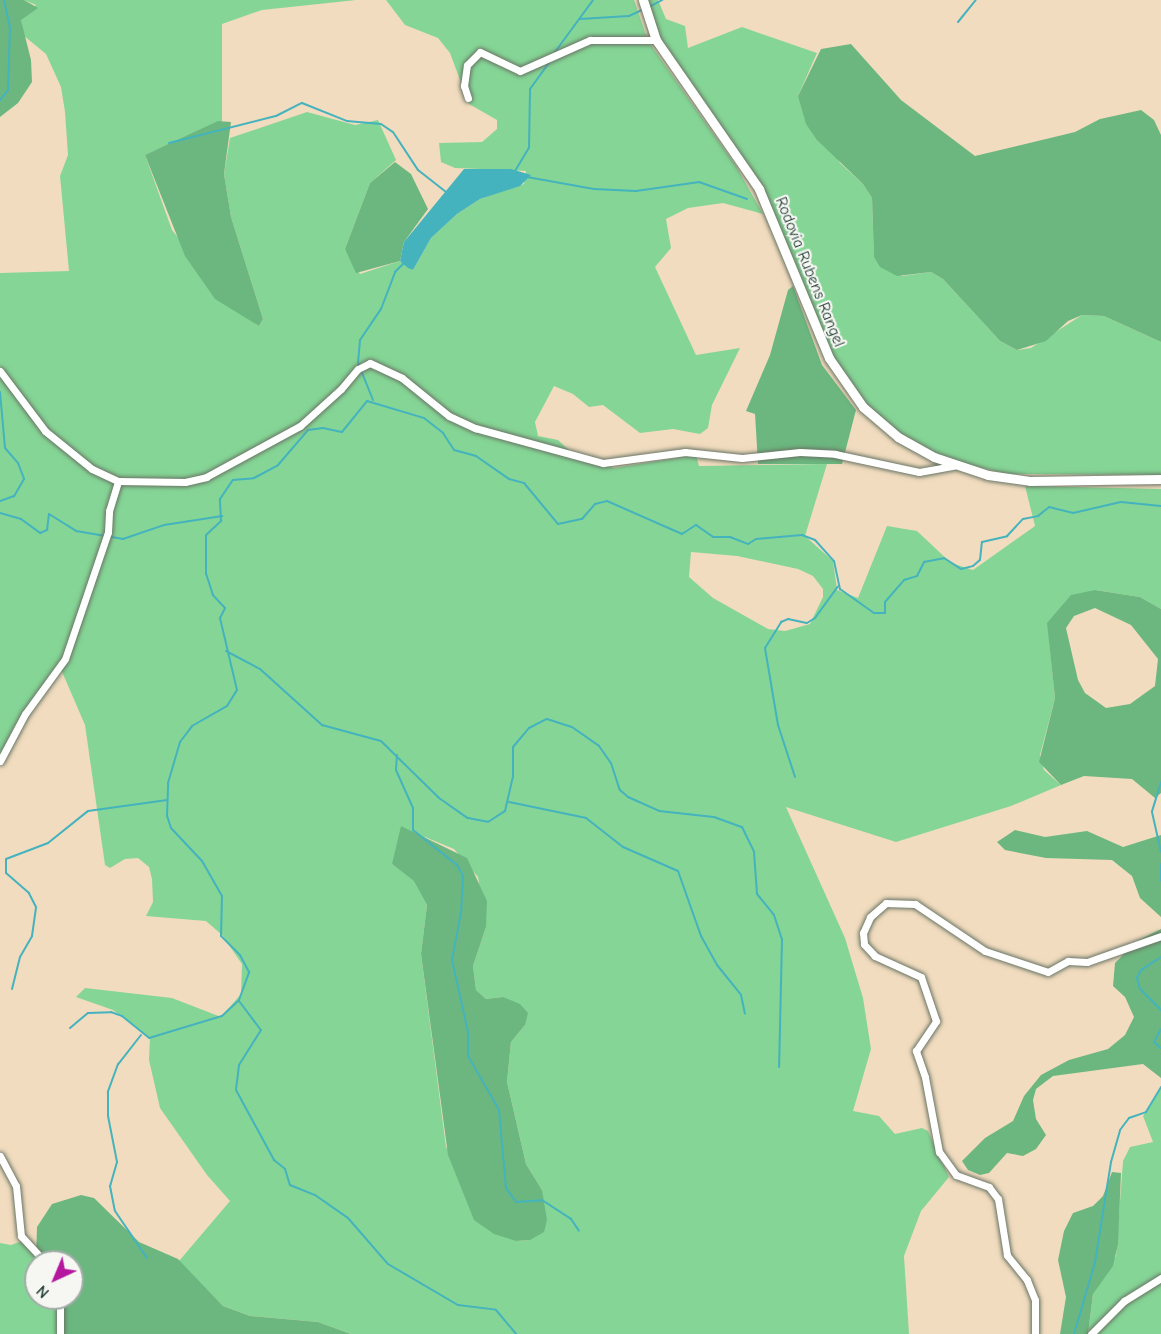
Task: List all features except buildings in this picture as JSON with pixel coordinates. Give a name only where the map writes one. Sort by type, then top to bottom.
[{"type":"main road","name":"Rodovia Rubens Rangel","points":[[643,0],[656,40],[759,189],[776,223],[821,342],[846,386],[863,407],[898,437],[954,466],[988,476],[1030,481],[1161,479]]},
{"type":"street","points":[[468,98],[464,86],[467,65],[480,52],[520,71],[590,40],[656,40]]},
{"type":"street","points":[[0,371],[45,431],[92,469],[118,481],[185,482],[206,477],[300,426],[341,390],[358,369],[370,363],[402,378],[449,416],[475,428],[603,463],[685,452],[742,458],[800,452],[835,454],[919,472],[954,466]]},
{"type":"street","points":[[0,761],[25,714],[63,663],[107,535],[109,512],[118,481]]},
{"type":"street","points":[[1035,1334],[1035,1300],[1027,1280],[1007,1255],[998,1199],[989,1187],[956,1175],[939,1152],[925,1077],[916,1051],[936,1020],[921,977],[875,956],[864,944],[863,933],[870,917],[886,903],[915,904],[985,951],[1043,972],[1161,936]]},
{"type":"street","points":[[0,1156],[16,1186],[21,1236],[34,1250]]},
{"type":"street","points":[[1091,1334],[1124,1301],[1161,1278]]},
{"type":"street","points":[[60,1310],[60,1334]]},
{"type":"green space","points":[[0,0],[24,0],[38,8],[21,20],[31,60],[32,82],[18,103],[0,117]]},
{"type":"green space","points":[[24,0],[356,0],[262,10],[222,24],[222,122],[145,155],[172,230],[236,311],[259,326],[263,319],[231,217],[224,174],[230,138],[307,112],[355,125],[378,120],[396,160],[370,183],[345,249],[360,274],[400,261],[413,270],[431,238],[457,214],[480,199],[524,184],[526,171],[455,168],[441,162],[439,143],[482,142],[497,129],[497,120],[469,104],[450,53],[438,38],[405,25],[386,0],[634,0],[648,41],[736,166],[763,214],[723,203],[688,208],[666,219],[671,248],[655,267],[696,355],[740,348],[712,405],[708,428],[700,434],[673,429],[640,433],[603,405],[589,407],[573,394],[554,386],[535,422],[538,436],[558,440],[572,453],[614,468],[696,455],[699,466],[827,464],[805,536],[833,561],[837,590],[858,598],[887,526],[917,531],[951,563],[973,570],[1035,526],[1025,486],[1161,489],[1161,609],[1140,597],[1095,590],[1049,639],[1055,698],[1040,755],[1044,770],[1061,785],[1011,806],[896,842],[786,807],[845,938],[863,998],[871,1049],[853,1111],[879,1116],[895,1134],[922,1128],[928,1131],[949,1177],[921,1211],[904,1256],[909,1334],[351,1334],[318,1322],[250,1316],[223,1306],[179,1261],[230,1201],[207,1175],[160,1108],[149,1060],[150,1038],[113,1010],[76,997],[85,988],[172,998],[221,1017],[241,994],[242,964],[222,935],[206,921],[146,916],[153,902],[152,879],[149,867],[138,858],[125,859],[110,868],[105,865],[85,725],[60,667],[0,759],[0,273],[69,271],[60,176],[68,155],[61,87],[46,54],[23,35],[21,20],[36,5]],"holes":[[[691,552],[737,556],[798,569],[813,576],[823,589],[823,597],[810,624],[785,631],[768,629],[713,598],[689,577]],[[425,837],[454,849],[478,877],[486,927],[473,966],[476,990],[486,999],[503,997],[525,1025],[511,1042],[507,1082],[526,1164],[542,1190],[530,1240],[516,1241],[446,1147],[421,954],[427,905],[415,881],[392,864]]]},
{"type":"green space","points":[[644,0],[658,0],[666,19],[685,26],[688,48],[742,27],[817,53],[798,96],[840,163],[863,184],[872,198],[874,257],[902,276],[931,272],[943,279],[1000,341],[1017,350],[1031,348],[1082,315],[1104,316],[1161,342],[1161,475],[1007,474],[941,458],[880,421],[837,371],[765,194],[657,37]]},
{"type":"green space","points":[[851,44],[901,100],[975,156],[1075,132],[1100,119],[1141,110],[1154,120],[1161,135],[1161,342],[1104,316],[1082,315],[1068,321],[1046,341],[1017,350],[1000,341],[943,279],[931,272],[897,276],[880,267],[874,257],[872,198],[863,184],[817,140],[806,124],[798,96],[821,49]]},
{"type":"green space","points":[[218,121],[231,122],[224,174],[231,217],[263,319],[259,326],[215,299],[185,256],[145,155]]},
{"type":"green space","points":[[395,162],[411,174],[428,209],[404,242],[400,261],[356,273],[345,249],[370,183]]},
{"type":"green space","points":[[793,286],[822,365],[856,410],[842,464],[758,464],[755,414],[746,411],[770,355],[788,290]]},
{"type":"green space","points":[[1095,590],[1140,597],[1161,609],[1161,793],[1155,798],[1132,779],[1084,776],[1061,785],[1039,762],[1055,698],[1047,623],[1071,595]],"holes":[[[1095,608],[1131,625],[1158,659],[1155,686],[1130,704],[1106,708],[1085,693],[1078,680],[1066,628],[1074,616]]]},
{"type":"green space","points":[[401,826],[467,858],[487,901],[486,927],[473,966],[476,990],[486,999],[503,997],[520,1004],[528,1013],[525,1025],[511,1042],[507,1082],[526,1164],[542,1190],[547,1220],[544,1232],[530,1240],[516,1241],[494,1234],[474,1220],[448,1155],[421,954],[427,905],[414,881],[392,864]]},
{"type":"green space","points":[[1015,830],[1045,837],[1087,831],[1123,847],[1161,835],[1161,917],[1140,898],[1132,876],[1112,860],[1046,858],[1005,850],[997,842]]},
{"type":"green space","points":[[1161,929],[1161,1078],[1143,1064],[1053,1076],[1036,1089],[1033,1100],[1036,1119],[1046,1135],[1036,1149],[1023,1156],[1007,1153],[989,1173],[980,1175],[968,1170],[962,1161],[985,1138],[1013,1121],[1024,1096],[1041,1075],[1069,1060],[1108,1049],[1125,1035],[1134,1017],[1125,997],[1113,986],[1115,963],[1137,941]]},
{"type":"green space","points":[[1161,1088],[1161,1334],[1088,1334],[1093,1294],[1116,1256],[1123,1161],[1130,1147],[1153,1142],[1143,1116]]},
{"type":"green space","points":[[1112,1172],[1121,1173],[1118,1244],[1113,1266],[1093,1294],[1088,1334],[1060,1334],[1066,1297],[1058,1260],[1064,1231],[1073,1213],[1093,1206],[1103,1196]]},
{"type":"green space","points":[[81,1195],[94,1198],[139,1242],[178,1259],[223,1306],[250,1316],[318,1322],[351,1334],[59,1334],[59,1310],[84,1310],[84,1250],[36,1250],[37,1227],[52,1204]]},
{"type":"green space","points":[[22,1241],[31,1250],[24,1250],[24,1310],[59,1310],[59,1334],[0,1334],[0,1243],[11,1245]]},
{"type":"water","points":[[464,169],[511,169],[531,175],[520,186],[480,199],[457,214],[431,238],[413,270],[408,268],[400,261],[404,242]]},
{"type":"waterway","points":[[0,100],[8,90],[10,28],[4,0]]},
{"type":"waterway","points":[[555,52],[593,0]]},
{"type":"waterway","points":[[649,7],[662,0]]},
{"type":"waterway","points":[[958,22],[976,0]]},
{"type":"waterway","points":[[580,19],[629,16],[644,9]]},
{"type":"waterway","points":[[515,171],[529,148],[530,89],[551,60]]},
{"type":"waterway","points":[[169,143],[276,116],[302,103],[347,121],[381,124],[393,132],[418,170],[446,192]]},
{"type":"waterway","points":[[527,177],[594,189],[636,191],[699,182],[747,199]]},
{"type":"waterway","points":[[373,400],[358,363],[360,340],[381,309],[395,272],[404,263]]},
{"type":"waterway","points":[[0,392],[5,448],[18,463],[24,479],[14,496],[0,501]]},
{"type":"waterway","points":[[70,1028],[88,1013],[111,1012],[122,1016],[149,1038],[222,1016],[239,1000],[249,972],[240,955],[221,936],[222,896],[202,861],[171,828],[167,816],[168,783],[180,742],[192,726],[227,706],[237,690],[220,618],[225,608],[213,595],[206,574],[206,535],[221,521],[220,499],[233,480],[254,478],[278,465],[308,430],[323,428],[342,432],[367,401],[424,418],[443,433],[454,450],[476,456],[509,479],[524,483],[558,524],[582,519],[595,504],[607,501],[682,534],[696,525],[713,537],[730,537],[748,544],[756,539],[802,535],[815,540],[834,561],[840,589],[874,613],[885,613],[885,602],[904,580],[917,576],[924,562],[944,558],[961,569],[973,566],[980,560],[982,542],[1007,536],[1023,519],[1038,516],[1049,507],[1073,513],[1121,502],[1161,506]]},
{"type":"waterway","points":[[0,513],[21,519],[40,533],[47,530],[49,514],[76,531],[123,539],[164,525],[222,516]]},
{"type":"waterway","points":[[795,777],[778,725],[765,648],[781,622],[788,619],[807,623],[815,618],[838,586]]},
{"type":"waterway","points":[[226,651],[260,669],[322,725],[381,741],[439,798],[468,818],[488,822],[505,811],[513,776],[513,747],[529,728],[547,719],[572,727],[599,746],[611,763],[620,790],[628,797],[659,811],[714,817],[742,827],[754,852],[757,894],[774,915],[782,939],[779,1067]]},
{"type":"waterway","points":[[397,755],[396,770],[413,808],[413,830],[457,865],[463,876],[461,912],[452,960],[468,1032],[468,1056],[499,1110],[506,1188],[516,1202],[542,1200],[571,1219],[579,1231]]},
{"type":"waterway","points":[[1161,782],[1152,812],[1161,852]]},
{"type":"waterway","points":[[12,989],[20,957],[32,936],[36,907],[29,893],[6,873],[6,859],[48,843],[88,811],[167,800]]},
{"type":"waterway","points":[[509,802],[586,818],[623,847],[678,871],[701,936],[717,965],[741,995],[745,1014]]},
{"type":"waterway","points":[[1161,864],[1161,881]]},
{"type":"waterway","points":[[1161,957],[1141,970],[1137,978],[1140,989],[1161,1010]]},
{"type":"waterway","points":[[239,1001],[261,1030],[239,1065],[236,1090],[274,1160],[285,1169],[290,1185],[315,1195],[348,1218],[388,1264],[458,1305],[496,1310],[516,1334]]},
{"type":"waterway","points":[[1161,1029],[1154,1042],[1161,1048]]},
{"type":"waterway","points":[[141,1035],[118,1064],[108,1092],[108,1116],[117,1162],[110,1186],[115,1211],[147,1258]]},
{"type":"waterway","points":[[1074,1334],[1095,1262],[1111,1162],[1120,1130],[1129,1118],[1146,1112],[1161,1087]]}]
